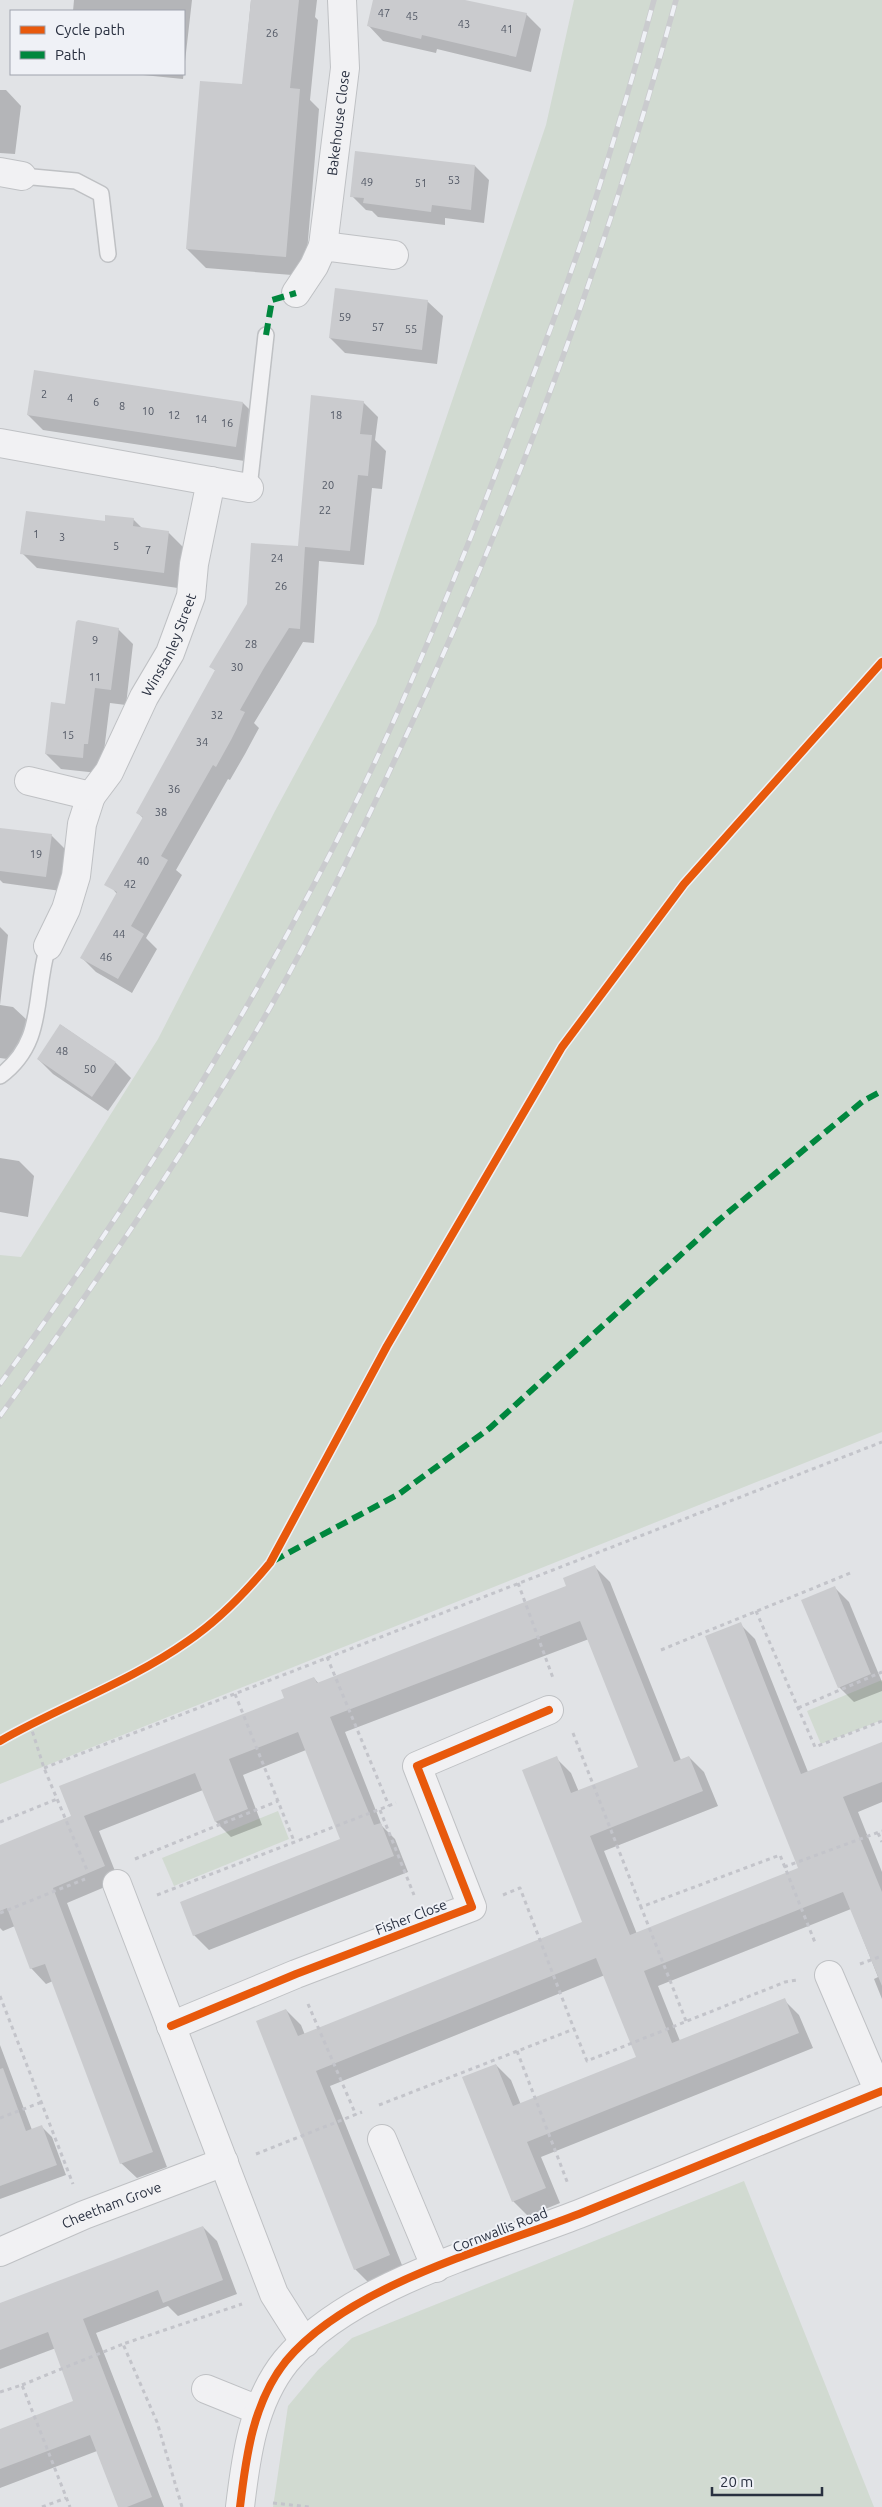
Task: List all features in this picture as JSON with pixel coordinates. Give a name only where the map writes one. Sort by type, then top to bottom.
[{"type":"street","name":"Bakehouse Close","points":[[296,293],[314,266],[323,246],[345,68],[342,0]]},
{"type":"street","points":[[323,246],[394,255]]},
{"type":"street","points":[[0,442],[249,488]]},
{"type":"street","name":"Winstanley Street","points":[[48,946],[66,909],[76,876],[82,824],[91,796],[109,772],[144,697],[170,652],[191,596],[194,564],[211,481]]},
{"type":"street","points":[[29,782],[91,796]]},
{"type":"street","points":[[472,1906],[417,1766],[558,1707]]},
{"type":"street","points":[[124,1884],[171,2026],[274,2294],[305,2343]]},
{"type":"street","name":"Fisher Close","points":[[171,2026],[296,1974],[426,1926],[472,1906]]},
{"type":"street","points":[[828,1975],[881,2092]]},
{"type":"street","name":"Cornwallis Road","points":[[240,2507],[245,2461],[258,2410],[270,2385],[281,2369],[305,2343],[332,2320],[364,2301],[436,2268],[580,2213],[881,2092]]},
{"type":"street","points":[[382,2139],[436,2268]]},
{"type":"street","name":"Cheetham Grove","points":[[0,2252],[84,2215],[225,2164]]},
{"type":"street","points":[[206,2389],[258,2410]]},
{"type":"lane","points":[[11,174],[76,180],[101,194],[108,254]]},
{"type":"lane","points":[[249,488],[266,335]]},
{"type":"lane","name":"Winstanley Street","points":[[0,1076],[24,1052],[33,1034],[41,969],[48,946]]},
{"type":"path","points":[[44,1768],[882,1442]]},
{"type":"path","points":[[661,1650],[853,1572]]},
{"type":"path","points":[[518,1583],[558,1707],[686,2021]]},
{"type":"path","points":[[756,1611],[815,1747],[882,1721]]},
{"type":"path","points":[[327,1657],[389,1806]]},
{"type":"path","points":[[798,1708],[882,1672]]},
{"type":"path","points":[[235,1694],[294,1841]]},
{"type":"path","points":[[0,1914],[90,1877],[26,1726],[38,1720]]},
{"type":"path","points":[[124,1884],[294,1841],[380,1810],[426,1790]]},
{"type":"path","points":[[0,1822],[57,1799]]},
{"type":"path","points":[[124,1884],[278,1801]]},
{"type":"path","points":[[380,1810],[426,1926]]},
{"type":"path","points":[[784,1867],[880,1832],[882,1842]]},
{"type":"path","points":[[472,1906],[520,1888],[587,2061],[785,1982],[828,1975],[780,1855],[641,1907]]},
{"type":"path","points":[[296,1974],[355,2114],[382,2139]]},
{"type":"path","points":[[0,1996],[84,2215]]},
{"type":"path","points":[[373,2107],[574,2029]]},
{"type":"path","points":[[517,2051],[580,2213]]},
{"type":"path","points":[[0,2118],[42,2102]]},
{"type":"path","points":[[225,2164],[364,2111]]},
{"type":"path","points":[[0,2392],[123,2344]]},
{"type":"path","points":[[22,2385],[70,2507]]},
{"type":"path","points":[[42,2507],[66,2498]]},
{"type":"shaded area","points":[[574,0],[882,0],[882,1432],[0,1784],[0,1255],[21,1257],[158,1039],[275,811],[376,624],[546,125]]},
{"type":"shaded area","points":[[882,1680],[882,1720],[821,1744],[807,1711]]},
{"type":"shaded area","points":[[278,1811],[289,1839],[174,1886],[162,1858]]},
{"type":"shaded area","points":[[744,2181],[874,2507],[273,2507],[288,2406],[318,2370],[352,2338]]},
{"type":"building","points":[[251,0],[299,0],[290,88],[300,89],[286,257],[186,249],[200,81],[242,84]]},
{"type":"building","points":[[373,0],[465,0],[527,13],[516,57],[422,35],[421,39],[367,26]]},
{"type":"building","points":[[355,151],[475,165],[471,210],[432,205],[431,212],[363,203],[364,198],[350,197]]},
{"type":"building","points":[[335,288],[428,300],[422,350],[329,338]]},
{"type":"building","points":[[34,370],[243,402],[236,447],[27,415]]},
{"type":"building","points":[[311,395],[364,401],[360,434],[372,435],[368,476],[358,475],[350,551],[305,547],[300,629],[289,628],[264,668],[240,710],[245,712],[231,740],[216,767],[213,765],[161,856],[168,860],[131,926],[144,934],[118,979],[80,958],[117,892],[104,885],[143,817],[136,813],[215,670],[209,667],[247,604],[251,543],[298,546]]},
{"type":"building","points":[[26,511],[105,521],[105,515],[134,518],[133,526],[169,531],[164,573],[20,554]]},
{"type":"building","points":[[78,620],[119,628],[111,690],[95,688],[88,744],[84,744],[83,758],[45,754],[51,702],[65,704],[76,622]]},
{"type":"building","points":[[0,828],[52,834],[46,877],[0,871]]},
{"type":"building","points":[[60,1024],[116,1062],[92,1097],[37,1059]]},
{"type":"building","points":[[595,1565],[674,1762],[689,1756],[703,1791],[590,1836],[630,1935],[798,1868],[705,1636],[741,1622],[801,1774],[882,1742],[882,1782],[843,1797],[882,1892],[882,1986],[843,1892],[644,1971],[672,2043],[785,1998],[799,2033],[527,2142],[546,2188],[512,2202],[462,2077],[496,2064],[513,2106],[636,2057],[596,1958],[316,2071],[390,2255],[354,2270],[256,2021],[286,2009],[298,2036],[582,1922],[522,1770],[557,1756],[571,1793],[638,1767],[580,1621],[330,1717],[374,1825],[381,1823],[394,1856],[193,1936],[180,1902],[340,1839],[298,1732],[229,1759],[248,1809],[215,1822],[195,1773],[84,1816],[105,1866],[53,1888],[153,2152],[120,2164],[45,1964],[30,1969],[7,1908],[0,1911],[0,1845],[71,1816],[59,1786],[284,1698],[281,1690],[314,1677],[317,1683],[566,1586],[563,1578]]},
{"type":"building","points":[[835,1586],[871,1674],[838,1688],[801,1600]]},
{"type":"building","points":[[3,2068],[26,2131],[42,2125],[57,2165],[0,2186],[0,2069]]},
{"type":"building","points":[[203,2226],[223,2280],[163,2303],[158,2290],[83,2319],[152,2497],[127,2507],[118,2507],[90,2435],[0,2469],[0,2429],[73,2401],[48,2332],[0,2350],[0,2303]]},
{"type":"railway","points":[[0,1384],[129,1198],[209,1070],[320,873],[367,780],[410,685],[450,588],[549,333],[602,178],[654,0]]},
{"type":"railway","points":[[0,1416],[141,1214],[208,1111],[271,1006],[338,880],[441,660],[481,568],[518,475],[588,287],[649,96],[676,0]]},
{"type":"marked path","points":[[266,335],[272,300],[296,293]]},
{"type":"marked path","points":[[273,1561],[399,1494],[490,1428],[719,1220],[863,1101],[882,1091]]},
{"type":"cycle path","points":[[0,1741],[166,1656],[211,1624],[232,1605],[270,1563],[387,1346],[562,1047],[684,884],[882,662]]},
{"type":"cycle path","points":[[171,2026],[296,1974],[472,1907],[417,1766],[549,1710]]},
{"type":"cycle path","points":[[240,2507],[248,2449],[253,2430],[266,2394],[275,2377],[286,2361],[313,2334],[346,2311],[383,2290],[422,2272],[579,2214],[882,2091]]}]
